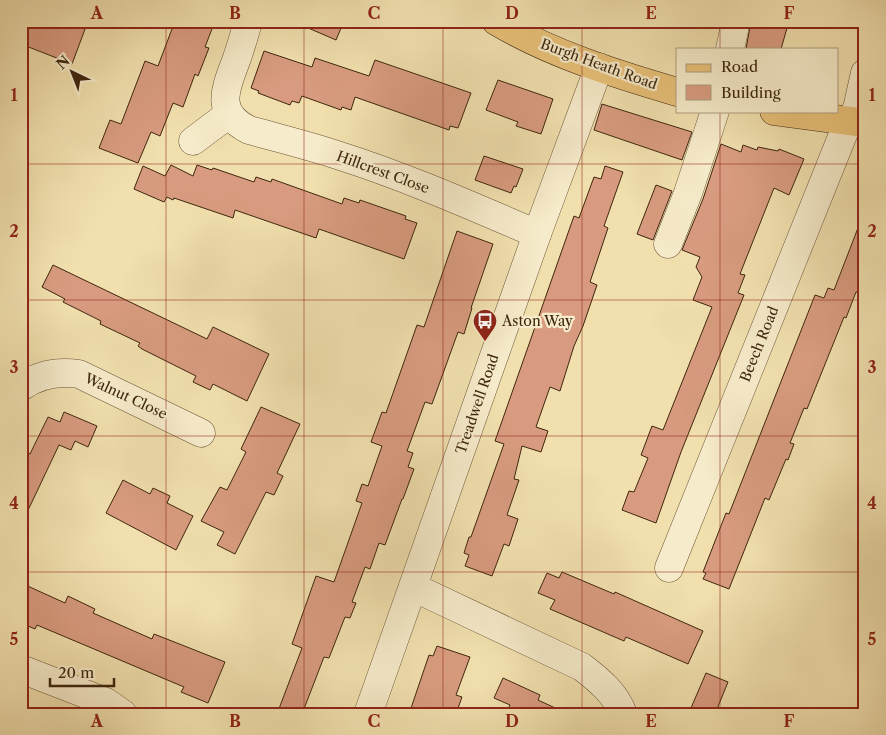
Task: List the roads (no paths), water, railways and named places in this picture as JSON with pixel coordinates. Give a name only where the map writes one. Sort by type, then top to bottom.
[{"type":"main road","name":"Burgh Heath Road","points":[[503,23],[547,46],[599,67],[676,92]]},
{"type":"main road","points":[[782,112],[857,122]]},
{"type":"street","points":[[193,141],[229,114],[224,101],[226,88],[248,21]]},
{"type":"street","points":[[730,48],[736,21]]},
{"type":"street","name":"Treadwell Road","points":[[368,714],[537,234],[599,67]]},
{"type":"street","name":"Beech Road","points":[[669,568],[857,122],[857,110],[865,73]]},
{"type":"street","points":[[668,244],[688,193],[715,112]]},
{"type":"street","name":"Hillcrest Close","points":[[229,114],[238,125],[249,130],[332,153],[382,170],[537,234]]},
{"type":"street","name":"Walnut Close","points":[[21,387],[36,378],[49,374],[63,372],[79,374],[200,433]]},
{"type":"street","points":[[413,587],[582,667],[603,683],[621,707],[623,714]]},
{"type":"street","points":[[21,669],[106,702],[123,714]]},
{"type":"place","name":"Aston Way","points":[[485,342]]}]
